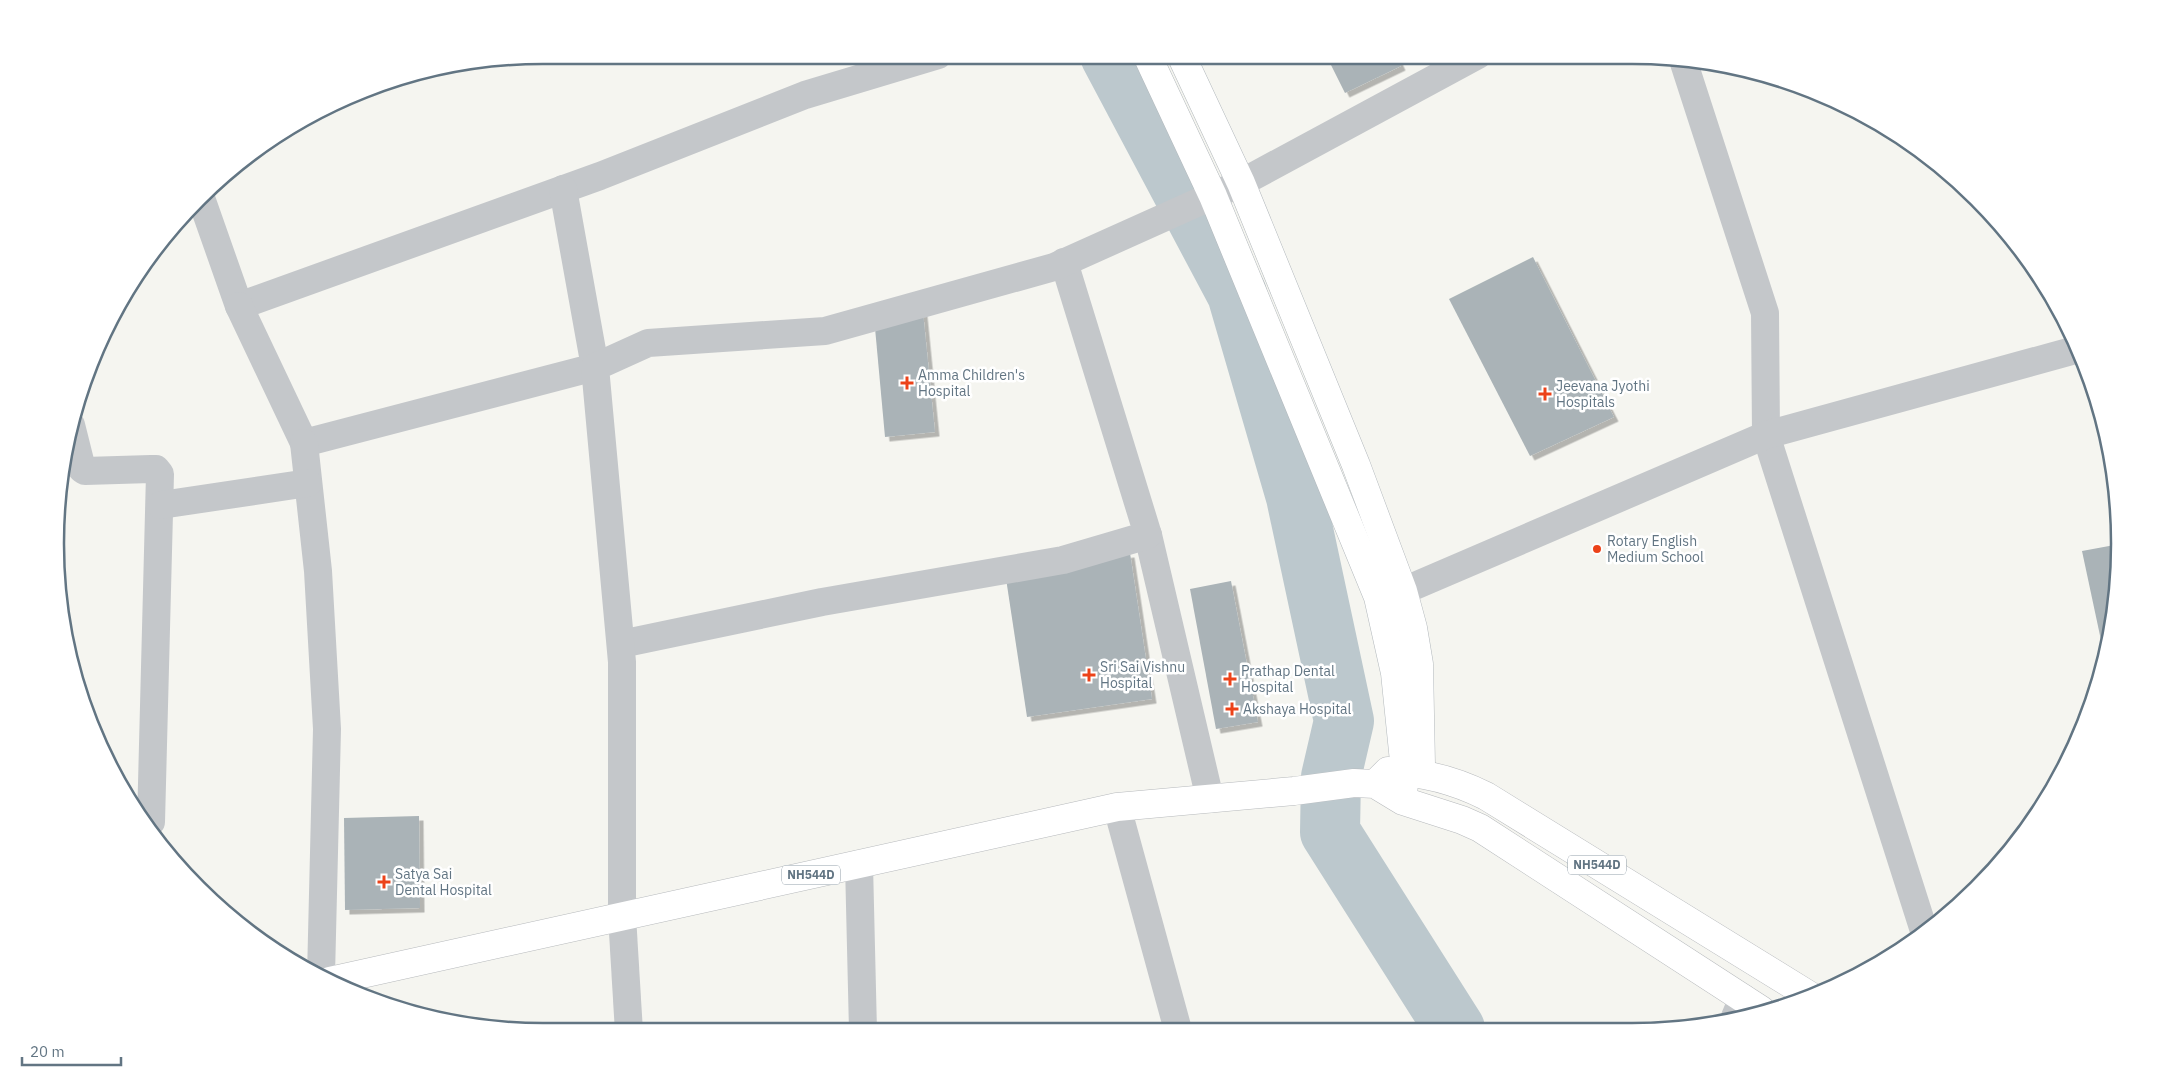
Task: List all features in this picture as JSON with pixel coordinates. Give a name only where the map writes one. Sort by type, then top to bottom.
[{"type":"main road","points":[[1152,64],[1378,597],[1395,673],[1413,772]]},
{"type":"main road","points":[[1185,64],[1241,183],[1356,465],[1403,591],[1413,628],[1419,664],[1413,772],[1403,801]]},
{"type":"main road","name":"NH544D","points":[[341,979],[1117,807],[1364,784],[1388,771],[1413,772],[1443,778],[1486,796],[1803,992]]},
{"type":"main road","name":"NH544D","points":[[1364,784],[1403,801],[1462,820],[1480,828],[1746,1009]]},
{"type":"street","points":[[239,306],[563,189],[805,95],[908,64]]},
{"type":"street","points":[[304,443],[595,367],[648,343],[825,331],[1054,267],[1241,183],[1461,64]]},
{"type":"street","points":[[1685,67],[1765,313],[1766,436],[1922,925]]},
{"type":"street","points":[[563,189],[595,367],[621,644],[622,916],[628,1023]]},
{"type":"street","points":[[203,205],[239,306],[304,443],[320,590],[327,729],[321,969]]},
{"type":"street","points":[[1064,262],[1148,535],[1210,799]]},
{"type":"street","points":[[1403,591],[1766,436],[2071,351]]},
{"type":"street","points":[[75,441],[82,469],[85,471],[156,469],[160,474],[161,505],[149,816]]},
{"type":"street","points":[[161,505],[308,482]]},
{"type":"street","points":[[621,644],[822,602],[1063,560],[1148,535]]},
{"type":"street","points":[[1117,807],[1176,1023]]},
{"type":"street","points":[[859,864],[863,1023]]},
{"type":"building","points":[[1330,64],[1400,64],[1401,66],[1345,93]]},
{"type":"building","points":[[1533,257],[1614,417],[1530,456],[1449,299]]},
{"type":"building","points":[[923,312],[935,432],[885,437],[874,317]]},
{"type":"building","points":[[2111,546],[2107,606],[2101,641],[2082,551]]},
{"type":"building","points":[[1130,553],[1152,699],[1027,717],[1005,572]]},
{"type":"building","points":[[1231,581],[1258,722],[1216,729],[1190,589]]},
{"type":"building","points":[[419,816],[420,908],[345,910],[344,818]]},
{"type":"waterway","points":[[1115,64],[1237,294],[1296,497],[1344,721],[1331,777],[1330,832],[1451,1023]]},
{"type":"place","name":"Amma Children's Hospital","points":[[907,383]]},
{"type":"place","name":"Jeevana Jyothi Hospitals","points":[[1545,394]]},
{"type":"place","name":"Rotary English Medium School","points":[[1597,549]]},
{"type":"place","name":"Sri Sai Vishnu Hospital","points":[[1089,675]]},
{"type":"place","name":"Prathap Dental Hospital","points":[[1230,679]]},
{"type":"place","name":"Akshaya Hospital","points":[[1232,709]]},
{"type":"place","name":"Satya Sai Dental Hospital","points":[[384,882]]}]
